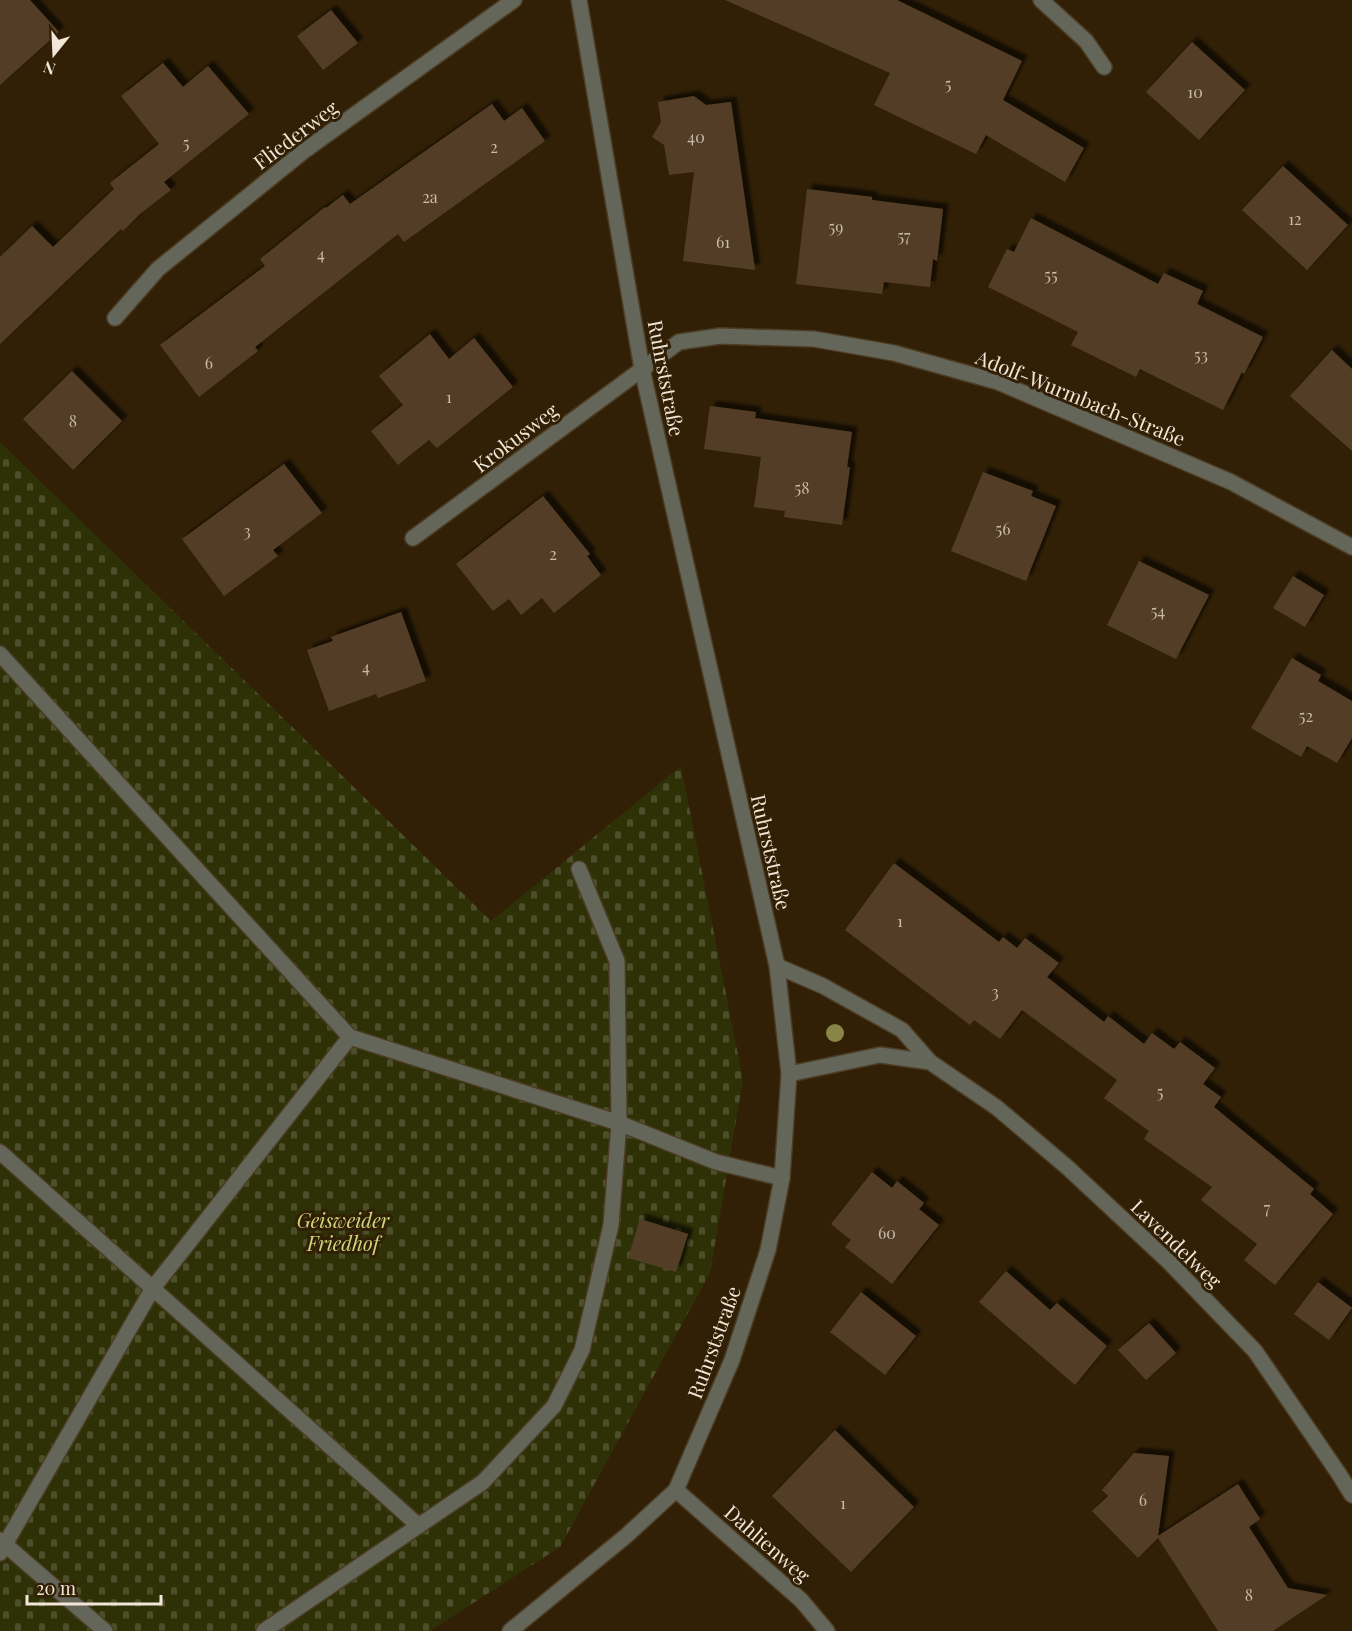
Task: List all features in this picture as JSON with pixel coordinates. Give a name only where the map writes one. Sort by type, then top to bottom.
[{"type":"street","name":"Fliederweg","points":[[115,318],[158,270],[304,151],[514,0]]},
{"type":"street","name":"Ruhrststraße","points":[[510,1631],[626,1536],[676,1491],[732,1360],[768,1250],[782,1178],[789,1074],[777,966],[642,369],[579,0]]},
{"type":"street","points":[[1041,0],[1086,41],[1104,67]]},
{"type":"street","name":"Adolf-Wurmbach-Straße","points":[[642,369],[679,342],[720,336],[814,339],[894,353],[998,382],[1231,482],[1352,547]]},
{"type":"street","name":"Krokusweg","points":[[413,538],[642,369]]},
{"type":"street","points":[[0,654],[350,1037],[620,1123],[716,1162],[782,1178]]},
{"type":"street","points":[[264,1631],[483,1482],[554,1406],[582,1350],[611,1225],[620,1123],[616,961],[579,869]]},
{"type":"street","name":"Lavendelweg","points":[[777,966],[823,986],[902,1030],[930,1062],[996,1107],[1067,1167],[1169,1262],[1255,1351],[1352,1494]]},
{"type":"street","points":[[105,1631],[2,1546],[153,1288],[350,1037]]},
{"type":"street","name":"Lavendelweg","points":[[789,1074],[880,1055],[930,1062]]},
{"type":"street","points":[[0,1152],[419,1526]]},
{"type":"street","name":"Dahlienweg","points":[[676,1491],[801,1600],[827,1631]]},
{"type":"green space","name":"Geisweider Friedhof","points":[[0,442],[491,921],[681,766],[743,1080],[710,1273],[560,1547],[430,1631],[0,1631]]},
{"type":"building","points":[[0,0],[30,0],[59,32],[0,85]]},
{"type":"building","points":[[725,0],[897,0],[1022,61],[1003,100],[1084,148],[1065,182],[986,135],[976,154],[874,105],[890,73]]},
{"type":"building","points":[[331,10],[358,43],[323,70],[297,36]]},
{"type":"building","points":[[1192,42],[1245,90],[1199,140],[1146,92]]},
{"type":"building","points":[[163,63],[183,87],[208,66],[249,114],[164,182],[171,190],[140,214],[123,231],[121,229],[0,344],[0,257],[32,226],[53,247],[114,189],[110,183],[159,144],[121,96]]},
{"type":"building","points":[[694,96],[706,105],[731,102],[755,270],[683,261],[694,172],[669,175],[664,145],[652,137],[661,122],[658,102]]},
{"type":"building","points":[[492,104],[504,121],[522,108],[545,141],[404,242],[398,234],[255,347],[258,351],[199,397],[160,345],[265,266],[260,259],[325,207],[343,195],[350,204]]},
{"type":"building","points":[[1283,166],[1348,225],[1307,270],[1242,210]]},
{"type":"building","points":[[807,189],[943,209],[937,261],[933,259],[930,287],[884,282],[882,294],[796,284]]},
{"type":"building","points":[[1031,218],[1158,284],[1164,273],[1203,291],[1197,304],[1263,337],[1223,410],[1140,369],[1136,377],[1071,345],[1078,332],[988,287],[1007,249],[1014,252]]},
{"type":"building","points":[[430,334],[449,359],[474,338],[513,387],[437,448],[429,440],[398,465],[371,431],[403,405],[379,376]]},
{"type":"building","points":[[1332,350],[1352,369],[1352,451],[1290,396]]},
{"type":"building","points":[[72,371],[122,421],[73,470],[23,419]]},
{"type":"building","points":[[710,406],[756,412],[755,418],[852,432],[842,525],[784,517],[785,511],[754,507],[761,457],[704,449]]},
{"type":"building","points":[[284,464],[322,513],[273,550],[278,556],[224,596],[182,539]]},
{"type":"building","points":[[983,472],[1033,491],[1031,496],[1056,506],[1026,581],[951,551]]},
{"type":"building","points":[[543,496],[590,554],[587,556],[601,575],[554,613],[542,598],[521,615],[509,599],[493,611],[456,564]]},
{"type":"building","points":[[1139,561],[1209,595],[1176,659],[1107,625]]},
{"type":"building","points":[[1293,576],[1324,595],[1305,627],[1273,608]]},
{"type":"building","points":[[401,612],[426,681],[378,698],[376,694],[329,711],[307,650],[333,641],[331,637]]},
{"type":"building","points":[[1292,658],[1321,675],[1318,681],[1352,701],[1352,738],[1337,763],[1307,746],[1301,757],[1251,728]]},
{"type":"building","points":[[894,863],[999,942],[1003,937],[1017,948],[1025,938],[1059,963],[1047,977],[1104,1022],[1108,1016],[1144,1044],[1152,1033],[1174,1049],[1180,1042],[1215,1068],[1203,1084],[1221,1097],[1214,1107],[1314,1189],[1310,1194],[1333,1214],[1275,1285],[1244,1260],[1257,1244],[1201,1200],[1212,1187],[1144,1139],[1149,1131],[1104,1098],[1117,1080],[1022,1010],[1000,1039],[974,1020],[970,1025],[845,930]]},
{"type":"building","points":[[872,1172],[892,1188],[897,1181],[924,1203],[919,1209],[939,1225],[892,1284],[845,1247],[851,1240],[831,1224]]},
{"type":"building","points":[[640,1219],[688,1234],[676,1272],[628,1258]]},
{"type":"building","points":[[1006,1271],[1050,1310],[1057,1303],[1107,1346],[1075,1385],[979,1302]]},
{"type":"building","points":[[1318,1282],[1352,1308],[1329,1340],[1294,1314]]},
{"type":"building","points":[[861,1292],[916,1336],[885,1375],[830,1332]]},
{"type":"building","points":[[1149,1323],[1176,1353],[1146,1380],[1118,1350]]},
{"type":"building","points":[[835,1430],[914,1507],[851,1572],[772,1496]]},
{"type":"building","points":[[1134,1453],[1169,1456],[1158,1536],[1238,1484],[1260,1519],[1249,1527],[1288,1588],[1327,1595],[1273,1631],[1218,1631],[1158,1538],[1138,1558],[1092,1511],[1108,1496],[1102,1490]]}]
